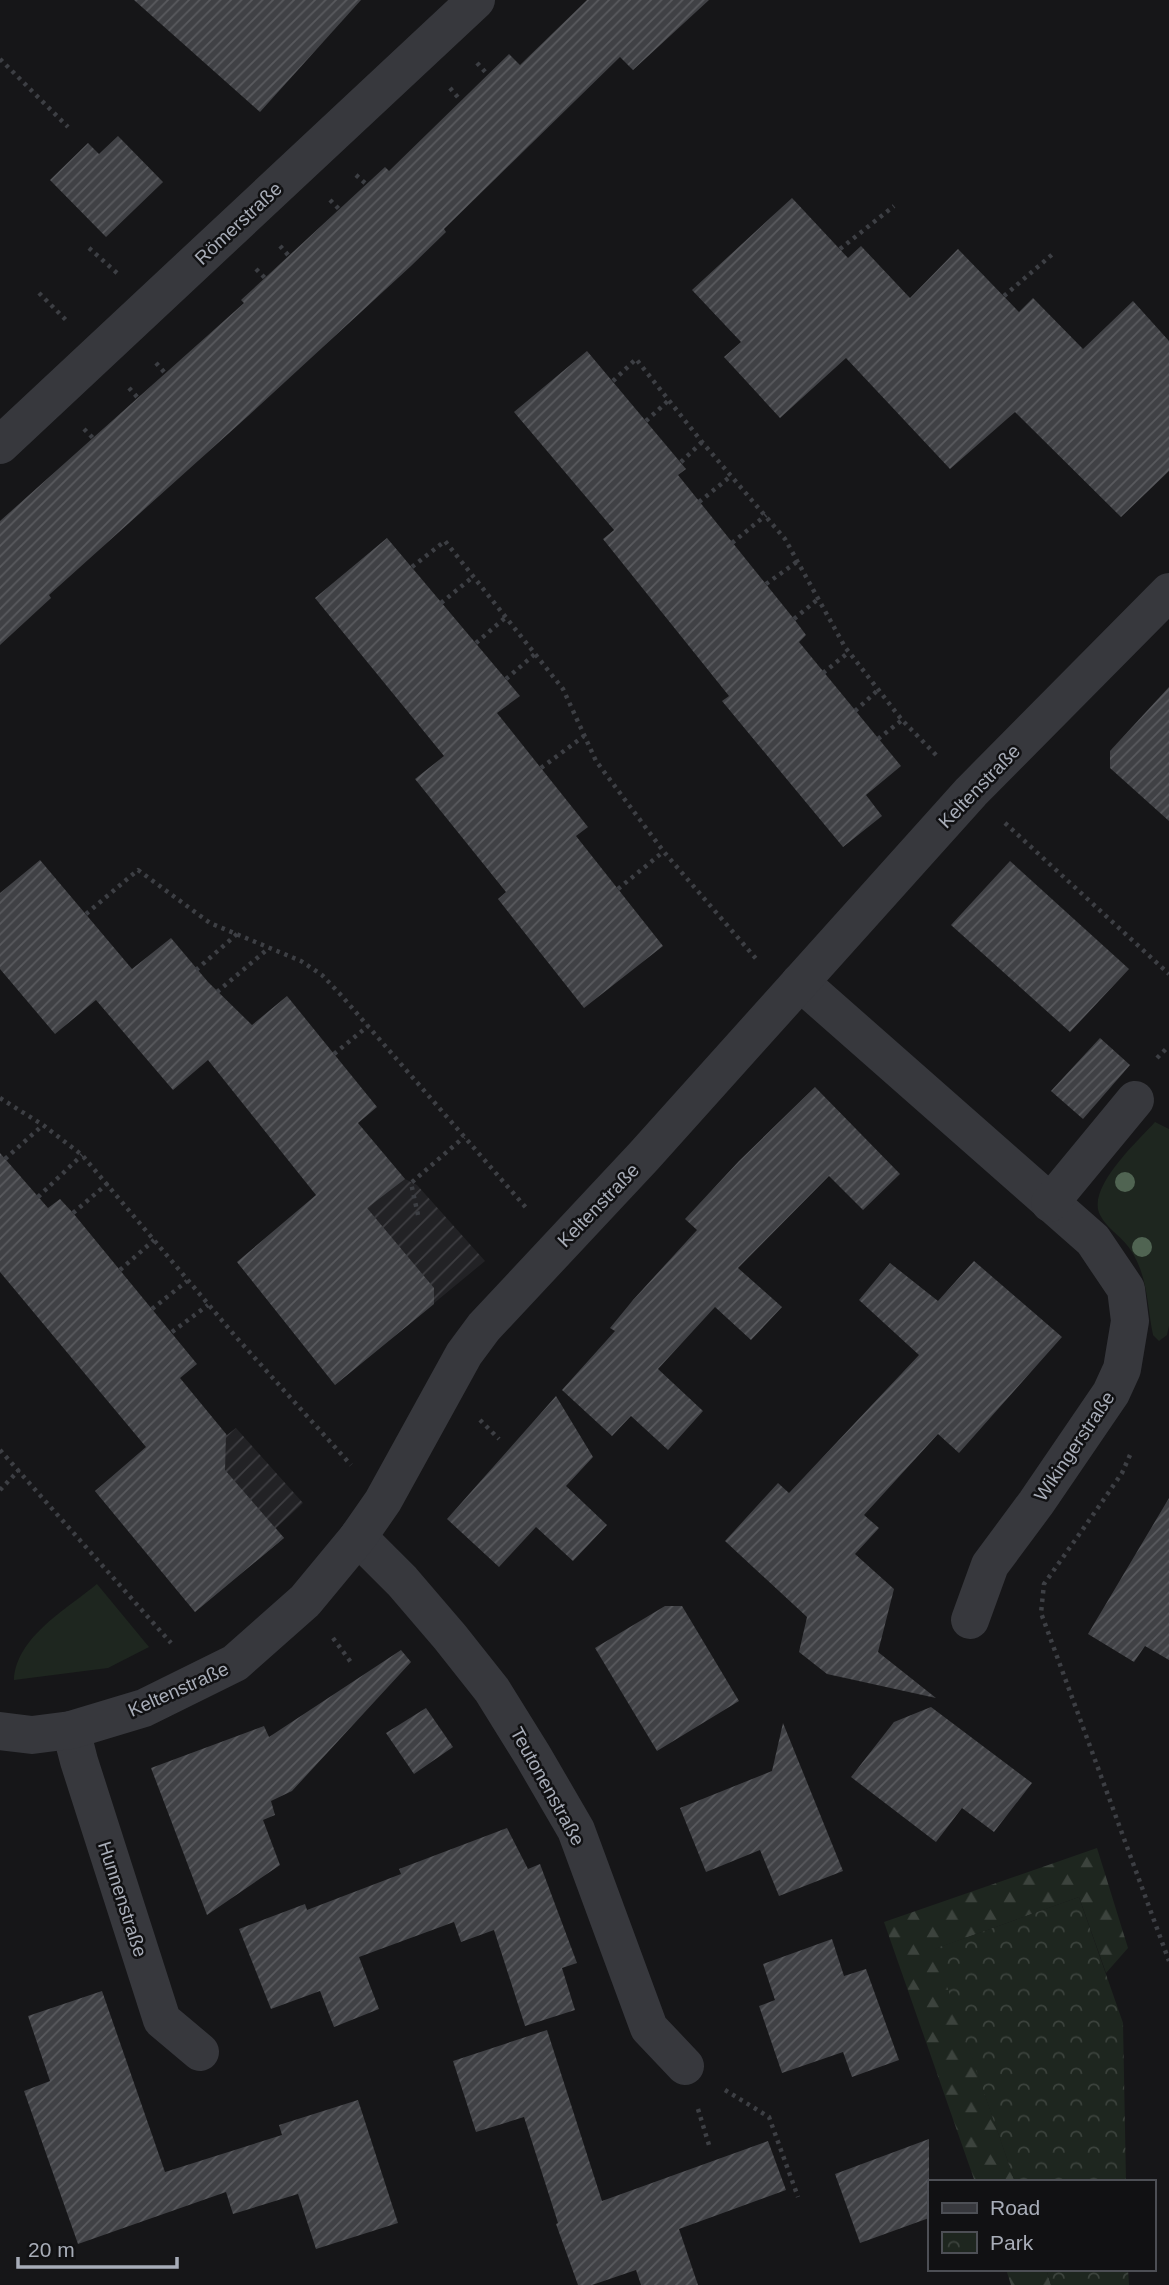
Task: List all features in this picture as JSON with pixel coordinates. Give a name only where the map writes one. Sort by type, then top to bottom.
[{"type":"street","name":"Römerstraße","points":[[0,445],[476,0]]},
{"type":"street","name":"Keltenstraße","points":[[0,1731],[32,1735],[71,1730],[144,1708],[236,1663],[305,1601],[358,1537],[383,1501],[464,1354],[484,1326],[645,1156],[971,792],[1169,592]]},
{"type":"street","name":"Wikingerstraße","points":[[794,989],[1093,1240],[1126,1289],[1130,1321],[1122,1369],[1111,1393],[990,1565],[970,1620]]},
{"type":"street","points":[[1050,1203],[1135,1100]]},
{"type":"street","name":"Teutonenstraße","points":[[358,1537],[402,1581],[458,1647],[492,1690],[533,1756],[576,1830],[649,2028],[685,2066]]},
{"type":"street","name":"Hunnenstraße","points":[[71,1730],[162,2020],[200,2052]]},
{"type":"path","points":[[0,59],[68,127]]},
{"type":"path","points":[[840,249],[894,206]]},
{"type":"path","points":[[1004,296],[1055,252]]},
{"type":"path","points":[[613,381],[636,359],[702,442],[766,515],[798,561],[849,652],[902,720],[971,792],[1169,974]]},
{"type":"path","points":[[646,421],[669,400]]},
{"type":"path","points":[[681,463],[702,442]]},
{"type":"path","points":[[699,502],[731,476]]},
{"type":"path","points":[[732,543],[766,515]]},
{"type":"path","points":[[412,567],[445,541],[563,689],[596,761],[664,852],[794,989]]},
{"type":"path","points":[[766,584],[798,561]]},
{"type":"path","points":[[442,603],[474,576]]},
{"type":"path","points":[[794,619],[818,599]]},
{"type":"path","points":[[476,643],[506,617]]},
{"type":"path","points":[[823,673],[849,652]]},
{"type":"path","points":[[506,679],[535,654]]},
{"type":"path","points":[[855,711],[878,690]]},
{"type":"path","points":[[878,739],[902,720]]},
{"type":"path","points":[[541,768],[584,736]]},
{"type":"path","points":[[618,889],[664,852]]},
{"type":"path","points":[[86,914],[138,870],[210,923],[301,961],[322,975],[559,1246]]},
{"type":"path","points":[[196,970],[237,934]]},
{"type":"path","points":[[217,992],[268,948]]},
{"type":"path","points":[[334,1054],[368,1026]]},
{"type":"path","points":[[0,1098],[43,1125],[82,1155],[208,1305],[383,1501]]},
{"type":"path","points":[[5,1159],[43,1125]]},
{"type":"path","points":[[418,1215],[411,1183],[464,1137]]},
{"type":"path","points":[[38,1197],[82,1155]]},
{"type":"path","points":[[73,1213],[108,1184]]},
{"type":"path","points":[[120,1270],[154,1240]]},
{"type":"path","points":[[152,1309],[187,1280]]},
{"type":"path","points":[[172,1332],[208,1305]]},
{"type":"path","points":[[0,1450],[204,1680]]},
{"type":"path","points":[[1132,1450],[1122,1473],[1044,1584],[1041,1613],[1169,1961]]},
{"type":"path","points":[[0,1490],[19,1470]]},
{"type":"path","points":[[685,2066],[769,2117],[798,2197]]},
{"type":"shaded area","points":[[377,1146],[405,1179],[417,1185],[485,1261],[335,1385],[237,1262]]},
{"type":"shaded area","points":[[200,1403],[227,1435],[236,1428],[303,1503],[276,1528],[284,1538],[195,1612],[95,1491]]},
{"type":"green space","points":[[1155,1122],[1169,1129],[1169,1326],[1167,1335],[1159,1341],[1153,1335],[1144,1282],[1137,1262],[1129,1247],[1103,1220],[1098,1204],[1100,1192],[1116,1166]]},
{"type":"green space","points":[[97,1584],[149,1647],[108,1668],[14,1680],[17,1665],[33,1637]]},
{"type":"green space","points":[[1097,1848],[1128,1948],[1106,1973],[1079,1897],[935,1949],[1014,2180],[974,2180],[884,1922]]},
{"type":"green space","points":[[1079,1897],[1123,2023],[1126,2180],[1014,2180],[934,1949]]},
{"type":"green space","points":[[1007,2271],[1047,2271],[1051,2285],[1011,2285]]},
{"type":"green space","points":[[1047,2271],[1128,2271],[1129,2285],[1051,2285]]},
{"type":"building","points":[[134,0],[361,0],[260,112]]},
{"type":"building","points":[[587,0],[709,0],[633,70],[620,57],[444,229],[446,232],[411,266],[49,595],[51,598],[0,645],[0,521],[244,303],[241,300],[385,167],[389,171],[509,54],[520,65]]},
{"type":"building","points":[[118,136],[163,182],[106,237],[50,180],[88,143],[99,154]]},
{"type":"building","points":[[792,198],[848,258],[861,246],[910,298],[958,249],[1019,312],[1033,298],[1083,349],[1133,301],[1169,341],[1169,471],[1121,517],[1015,412],[950,469],[846,358],[780,418],[724,357],[741,342],[692,290]]},
{"type":"building","points":[[587,351],[686,469],[678,475],[806,635],[799,642],[901,766],[866,795],[882,816],[843,847],[722,701],[729,696],[603,539],[614,530],[514,412]]},
{"type":"building","points":[[387,538],[520,696],[497,713],[588,827],[576,836],[663,946],[584,1008],[498,899],[506,892],[415,779],[444,756],[315,598]]},
{"type":"building","points":[[1169,687],[1169,821],[1110,768],[1110,751]]},
{"type":"building","points":[[40,860],[132,969],[171,938],[208,982],[252,1025],[287,996],[377,1107],[358,1123],[405,1179],[367,1208],[434,1288],[434,1304],[335,1385],[237,1262],[316,1195],[208,1060],[173,1090],[96,1000],[55,1034],[0,969],[0,893]]},
{"type":"building","points":[[1010,861],[1129,969],[1070,1032],[951,925]]},
{"type":"building","points":[[1100,1038],[1130,1065],[1083,1119],[1051,1091]]},
{"type":"building","points":[[815,1087],[900,1174],[863,1210],[829,1176],[738,1268],[782,1307],[751,1340],[715,1307],[658,1369],[703,1411],[668,1450],[631,1416],[612,1436],[562,1390],[615,1331],[610,1328],[633,1300],[697,1230],[685,1219],[739,1161]]},
{"type":"building","points":[[0,1153],[48,1208],[60,1199],[197,1364],[180,1378],[226,1434],[225,1470],[284,1538],[195,1612],[95,1491],[146,1447],[0,1272]]},
{"type":"building","points":[[974,1261],[1062,1337],[959,1453],[938,1434],[864,1515],[879,1528],[855,1554],[894,1589],[878,1652],[936,1698],[827,1674],[799,1652],[807,1617],[725,1541],[778,1483],[789,1493],[919,1355],[859,1300],[890,1263],[938,1301]]},
{"type":"building","points":[[556,1396],[593,1457],[566,1486],[607,1525],[573,1561],[536,1527],[499,1567],[447,1519]]},
{"type":"building","points":[[1169,1498],[1169,1660],[1145,1646],[1134,1662],[1088,1634]]},
{"type":"building","points":[[665,1606],[682,1606],[739,1701],[657,1751],[595,1648]]},
{"type":"building","points":[[401,1650],[411,1662],[292,1791],[271,1801],[275,1815],[263,1820],[280,1865],[207,1915],[151,1768],[264,1726],[269,1737]]},
{"type":"building","points":[[931,1707],[1032,1783],[994,1832],[962,1808],[936,1842],[851,1777],[894,1722]]},
{"type":"building","points":[[426,1708],[453,1747],[414,1774],[386,1733]]},
{"type":"building","points":[[783,1723],[843,1871],[779,1896],[760,1850],[706,1872],[680,1808],[772,1771]]},
{"type":"building","points":[[507,1828],[528,1869],[540,1864],[577,1963],[562,1968],[575,2010],[525,2026],[494,1930],[461,1942],[454,1922],[359,1957],[379,2009],[334,2027],[320,1991],[271,2009],[239,1929],[305,1904],[307,1910],[401,1874],[399,1869]]},
{"type":"building","points":[[832,1939],[844,1976],[866,1969],[899,2060],[852,2077],[843,2052],[782,2073],[759,2006],[775,2000],[763,1964]]},
{"type":"building","points":[[102,1991],[165,2172],[282,2135],[279,2125],[358,2100],[398,2223],[316,2249],[298,2194],[233,2214],[226,2192],[78,2244],[24,2091],[50,2081],[28,2016]]},
{"type":"building","points":[[547,2030],[602,2201],[768,2141],[786,2190],[679,2229],[698,2285],[641,2285],[636,2270],[592,2285],[578,2285],[556,2224],[558,2223],[524,2117],[476,2132],[453,2061]]},
{"type":"building","points":[[929,2139],[928,2218],[860,2243],[835,2174]]}]
